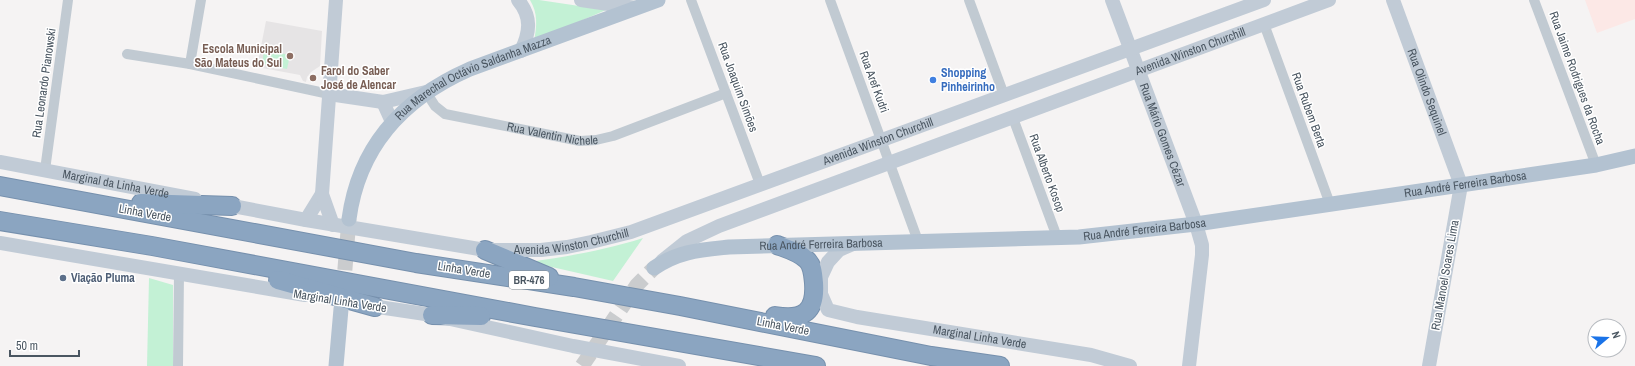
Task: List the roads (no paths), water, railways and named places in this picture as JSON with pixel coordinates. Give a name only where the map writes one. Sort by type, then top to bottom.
[{"type":"highway","name":"Linha Verde","points":[[0,186],[416,263],[574,287],[680,306],[931,356],[1000,366]]},
{"type":"highway","points":[[58,197],[90,195],[143,203],[232,206]]},
{"type":"highway","points":[[0,221],[152,246],[535,317],[816,366]]},
{"type":"highway","points":[[680,306],[696,303],[786,318],[796,318],[803,315],[811,308],[815,295],[813,270],[808,261],[800,253],[777,245]]},
{"type":"highway","points":[[152,246],[375,307]]},
{"type":"highway","points":[[485,250],[574,287]]},
{"type":"highway","points":[[432,315],[535,317]]},
{"type":"main road","name":"Rua Marechal Octávio Saldanha Mazza","points":[[349,219],[356,185],[362,168],[378,141],[392,122],[426,92],[456,76],[658,0]]},
{"type":"main road","name":"Rua André Ferreira Barbosa","points":[[654,268],[676,256],[695,250],[729,247],[1114,234],[1196,224],[1596,165],[1635,156]]},
{"type":"main road","points":[[336,366],[341,309]]},
{"type":"street","name":"Rua Leonardo Pianowski","points":[[45,170],[68,0]]},
{"type":"street","points":[[190,64],[201,0]]},
{"type":"street","points":[[333,225],[322,194],[328,94],[336,0]]},
{"type":"street","points":[[518,0],[522,5],[528,20],[527,38],[521,51]]},
{"type":"street","points":[[581,0],[636,8]]},
{"type":"street","name":"Rua Joaquim Simões","points":[[692,0],[760,184]]},
{"type":"street","name":"Rua Aref Kudri","points":[[830,0],[918,241]]},
{"type":"street","points":[[969,0],[1004,95]]},
{"type":"street","name":"Rua Mário Gomes Cézar","points":[[1112,0],[1196,224],[1202,246],[1189,366]]},
{"type":"street","name":"Avenida Winston Churchill","points":[[654,268],[675,249],[700,234],[1329,0]]},
{"type":"street","name":"Rua Olindo Sequinel","points":[[1393,0],[1461,185]]},
{"type":"street","name":"Rua Jaime Rodrigues da Rocha","points":[[1534,0],[1596,165]]},
{"type":"street","name":"Avenida Winston Churchill","points":[[485,250],[541,250],[591,242],[631,232],[1258,1]]},
{"type":"street","name":"Rua Rubem Berta","points":[[1264,24],[1330,204]]},
{"type":"street","points":[[128,54],[190,64],[328,94],[383,102],[426,92]]},
{"type":"street","name":"Rua Valentin Nichele","points":[[426,92],[435,106],[445,114],[580,141],[596,140],[613,136],[726,93]]},
{"type":"street","points":[[383,102],[392,122]]},
{"type":"street","name":"Rua Alberto Kosop","points":[[1013,118],[1057,237]]},
{"type":"street","name":"Marginal da Linha Verde","points":[[0,162],[232,206]]},
{"type":"street","name":"Rua Manoel Soares Lima","points":[[1429,366],[1461,185]]},
{"type":"street","points":[[306,220],[322,194]]},
{"type":"street","points":[[232,206],[333,225],[485,250]]},
{"type":"street","name":"Marginal Linha Verde","points":[[0,243],[375,307],[432,315],[573,346],[679,366]]},
{"type":"street","name":"Marginal Linha Verde","points":[[855,243],[839,250],[825,267],[821,278],[822,294],[828,310],[857,317],[1091,355],[1130,366]]},
{"type":"street","points":[[178,366],[179,273]]},
{"type":"tunnel","points":[[343,293],[349,219]]},
{"type":"tunnel","points":[[582,366],[637,285],[654,268]]},
{"type":"place","name":"Escola Municipal São Mateus do Sul","points":[[290,56]]},
{"type":"place","name":"Farol do Saber José de Alencar","points":[[313,78]]},
{"type":"place","name":"Shopping Pinheirinho","points":[[933,80]]},
{"type":"place","name":"Viação Pluma","points":[[63,278]]}]
